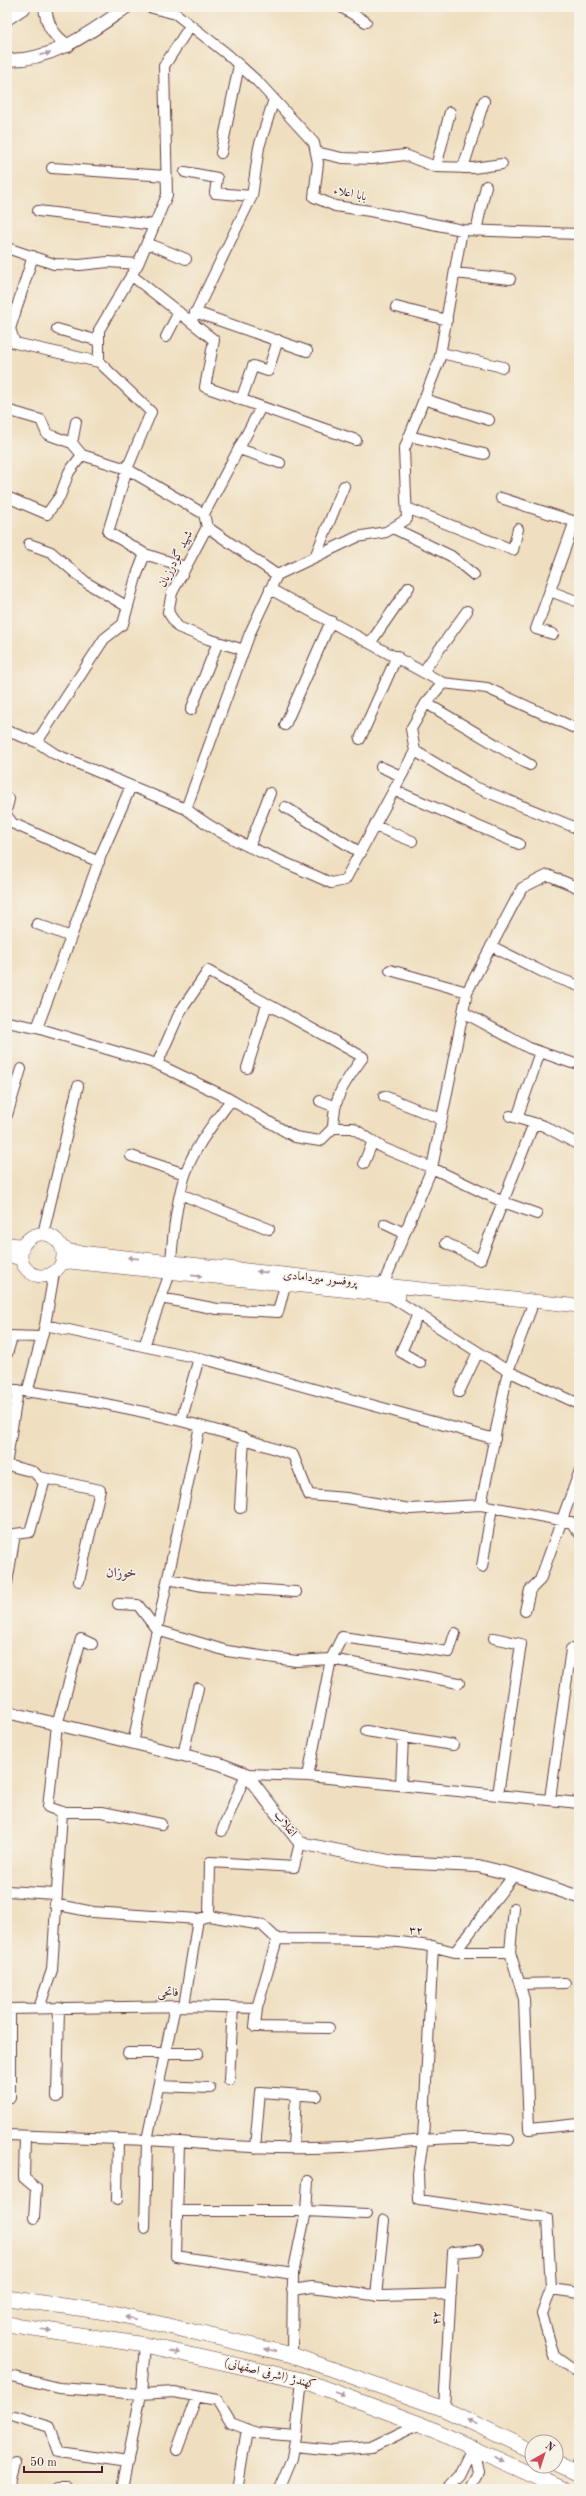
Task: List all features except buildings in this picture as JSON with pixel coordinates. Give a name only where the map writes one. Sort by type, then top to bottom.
[{"type":"main road","points":[[7,1244],[20,1245],[33,1236],[43,1234],[54,1237],[62,1248],[64,1255],[58,1269],[41,1276],[34,1275],[28,1271],[22,1259],[21,1252],[26,1242]]},
{"type":"main road","name":"پروفسور میردامادی","points":[[62,1248],[70,1251],[171,1268],[285,1285],[385,1290]]},
{"type":"main road","points":[[7,1255],[22,1259]]},
{"type":"main road","name":"پروفسور میردامادی","points":[[58,1269],[69,1262],[171,1268],[532,1305],[579,1306]]},
{"type":"main road","name":"پروفسور میردامادی","points":[[532,1305],[579,1314]]},
{"type":"main road","name":"کهندژ (اشرفی اصفهانی)","points":[[7,2298],[113,2314],[292,2355],[444,2409],[524,2447]]},
{"type":"main road","name":"کهندژ (اشرفی اصفهانی)","points":[[7,2324],[145,2345],[302,2380],[420,2424],[473,2446],[563,2489]]},
{"type":"main road","points":[[564,2465],[578,2468]]},
{"type":"street","points":[[7,19],[25,7]]},
{"type":"street","points":[[45,7],[49,27],[55,36],[68,46]]},
{"type":"street","points":[[7,60],[49,53],[68,46],[127,7]]},
{"type":"street","name":"بابا اعلاء","points":[[149,7],[176,14],[239,65],[274,99],[314,144],[318,163],[314,197],[335,206],[370,211],[462,230],[579,234]]},
{"type":"street","points":[[341,7],[366,22]]},
{"type":"street","points":[[99,362],[99,330],[138,264],[166,196],[164,66],[190,26]]},
{"type":"street","points":[[221,152],[239,65]]},
{"type":"street","points":[[193,317],[212,275],[224,257],[252,196],[259,147],[274,99]]},
{"type":"street","points":[[463,168],[484,101]]},
{"type":"street","points":[[436,167],[450,112]]},
{"type":"street","points":[[316,152],[342,158],[372,159],[405,155],[436,167],[463,168],[502,164]]},
{"type":"street","points":[[52,168],[166,176]]},
{"type":"street","points":[[184,172],[217,178],[215,192],[252,196]]},
{"type":"street","points":[[476,231],[486,186]]},
{"type":"street","points":[[38,212],[154,225]]},
{"type":"street","points":[[186,809],[244,650],[277,575],[357,537],[386,532],[407,519],[404,450],[441,353],[462,230]]},
{"type":"street","points":[[147,242],[186,259]]},
{"type":"street","points":[[7,248],[60,264],[80,265],[108,262],[138,264]]},
{"type":"street","points":[[33,256],[8,329],[15,343],[99,362],[151,412],[127,470],[108,532],[145,554],[185,567]]},
{"type":"street","points":[[455,273],[510,279]]},
{"type":"street","points":[[131,275],[178,312],[278,340],[307,352]]},
{"type":"street","points":[[396,307],[446,320]]},
{"type":"street","points":[[166,337],[178,312]]},
{"type":"street","points":[[193,317],[214,340],[205,387],[356,440]]},
{"type":"street","points":[[57,329],[99,341]]},
{"type":"street","points":[[242,400],[253,366],[268,371],[278,340]]},
{"type":"street","points":[[441,353],[503,367]]},
{"type":"street","points":[[424,399],[489,420]]},
{"type":"street","points":[[261,407],[204,514],[207,527],[277,575]]},
{"type":"street","points":[[7,410],[41,420],[47,434],[72,443],[82,455],[127,470],[204,514]]},
{"type":"street","points":[[72,443],[76,422]]},
{"type":"street","points":[[409,436],[484,454]]},
{"type":"street","points":[[239,449],[280,463]]},
{"type":"street","points":[[7,497],[47,514],[60,496],[69,472],[82,455]]},
{"type":"street","points":[[315,557],[344,486]]},
{"type":"street","points":[[501,498],[577,522],[536,629],[553,634]]},
{"type":"street","points":[[407,508],[513,550],[518,529]]},
{"type":"street","name":"شهید گودرزیان","points":[[207,527],[172,593],[168,612],[178,627],[244,650]]},
{"type":"street","points":[[393,528],[451,556],[474,575]]},
{"type":"street","points":[[29,544],[51,552],[87,583],[128,607]]},
{"type":"street","points":[[37,742],[104,639],[123,624],[136,577],[145,554]]},
{"type":"street","points":[[371,642],[409,588]]},
{"type":"street","points":[[270,589],[397,656],[443,683],[487,688],[579,730]]},
{"type":"street","points":[[550,591],[579,602]]},
{"type":"street","points":[[423,672],[467,611]]},
{"type":"street","points":[[285,725],[331,621]]},
{"type":"street","points":[[191,710],[218,642]]},
{"type":"street","points":[[360,739],[397,656]]},
{"type":"street","points":[[7,731],[37,742],[56,754],[186,809],[206,824],[249,847],[331,884],[345,880],[361,853],[415,751],[411,729],[426,704],[443,683]]},
{"type":"street","points":[[426,704],[530,765]]},
{"type":"street","points":[[415,751],[475,787],[579,829]]},
{"type":"street","points":[[381,767],[401,776]]},
{"type":"street","points":[[37,1028],[99,862],[131,786]]},
{"type":"street","points":[[394,790],[519,844]]},
{"type":"street","points":[[249,847],[270,793]]},
{"type":"street","points":[[285,807],[361,853]]},
{"type":"street","points":[[7,816],[12,823],[99,862]]},
{"type":"street","points":[[375,826],[412,842]]},
{"type":"street","points":[[579,888],[548,874],[522,888],[467,992],[432,1168],[404,1233],[385,1290],[418,1314],[508,1371],[579,1404]]},
{"type":"street","points":[[37,924],[72,937]]},
{"type":"street","points":[[491,946],[547,974],[579,986]]},
{"type":"street","points":[[390,970],[467,992]]},
{"type":"street","points":[[7,1022],[37,1028],[157,1064],[231,1100],[295,1137],[320,1141],[333,1128],[334,1106],[343,1086],[363,1057],[208,971],[180,1012],[157,1064]]},
{"type":"street","points":[[247,1068],[267,1004]]},
{"type":"street","points":[[463,1012],[540,1052],[572,1063]]},
{"type":"street","points":[[540,1052],[514,1117],[544,1126],[579,1145]]},
{"type":"street","points":[[7,1115],[21,1069]]},
{"type":"street","points":[[43,1234],[78,1086]]},
{"type":"street","points":[[384,1096],[441,1119]]},
{"type":"street","points":[[144,1346],[171,1268],[173,1235],[185,1174],[204,1137],[231,1100]]},
{"type":"street","points":[[320,1101],[334,1106]]},
{"type":"street","points":[[446,1243],[480,1260],[534,1123]]},
{"type":"street","points":[[333,1128],[353,1128],[383,1148],[432,1168],[503,1202],[537,1214]]},
{"type":"street","points":[[364,1162],[373,1142]]},
{"type":"street","points":[[131,1156],[185,1174]]},
{"type":"street","points":[[180,1194],[269,1229]]},
{"type":"street","points":[[384,1224],[404,1233]]},
{"type":"street","points":[[7,1459],[22,1392],[41,1338],[58,1269]]},
{"type":"street","points":[[161,1298],[217,1309],[278,1312],[285,1285]]},
{"type":"street","points":[[482,1505],[508,1371],[532,1305]]},
{"type":"street","points":[[418,1314],[401,1352],[420,1363]]},
{"type":"street","points":[[45,1324],[199,1358],[495,1439]]},
{"type":"street","points":[[7,1354],[9,1337],[41,1338]]},
{"type":"street","points":[[459,1392],[478,1352]]},
{"type":"street","points":[[181,1421],[199,1358]]},
{"type":"street","points":[[7,1389],[22,1392],[79,1397],[200,1426],[244,1438],[293,1455],[309,1495],[346,1498],[410,1509],[482,1505],[571,1522],[579,1533]]},
{"type":"street","points":[[133,1743],[200,1426]]},
{"type":"street","points":[[240,1508],[244,1438]]},
{"type":"street","points":[[7,1465],[34,1472],[44,1483],[30,1532],[11,1534],[7,1583]]},
{"type":"street","points":[[525,1611],[530,1590],[540,1580],[579,1473]]},
{"type":"street","points":[[39,1477],[100,1490],[79,1581]]},
{"type":"street","points":[[482,1567],[492,1507]]},
{"type":"street","points":[[168,1579],[203,1586],[296,1592]]},
{"type":"street","points":[[118,1604],[138,1605],[157,1630],[228,1651],[296,1661],[331,1659],[459,1683]]},
{"type":"street","points":[[308,1776],[331,1659],[342,1637],[449,1652],[455,1633]]},
{"type":"street","points":[[494,1638],[521,1644],[498,1794]]},
{"type":"street","points":[[92,1644],[81,1639],[57,1725],[48,1807],[62,1812],[102,1812],[162,1824]]},
{"type":"street","points":[[550,1799],[570,1649]]},
{"type":"street","points":[[183,1755],[198,1688]]},
{"type":"street","points":[[7,1712],[220,1764],[246,1774],[308,1776],[579,1803]]},
{"type":"street","points":[[366,1731],[453,1745]]},
{"type":"street","points":[[401,1785],[403,1737]]},
{"type":"street","points":[[222,1831],[246,1774]]},
{"type":"street","name":"انقلاب","points":[[246,1774],[300,1843],[394,1862],[478,1866],[579,1897]]},
{"type":"street","points":[[39,2008],[52,1970],[55,1900],[62,1812]]},
{"type":"street","points":[[209,1916],[210,1862],[294,1868],[300,1843]]},
{"type":"street","points":[[456,1952],[514,1876]]},
{"type":"street","points":[[7,1891],[55,1900],[93,1912],[198,1919],[209,1916],[262,1926],[277,1939],[257,2008],[255,2027],[329,2028]]},
{"type":"street","points":[[514,1908],[510,1952],[524,1999],[529,2129],[579,2124]]},
{"type":"street","points":[[145,2228],[147,2140],[166,2052],[179,2006],[198,1919]]},
{"type":"street","name":"۳۲","points":[[277,1939],[370,1941],[433,1946],[456,1952],[510,1952]]},
{"type":"street","points":[[433,1946],[423,2140],[418,2174],[419,2200],[547,2218],[551,2289],[542,2314],[554,2356],[579,2374]]},
{"type":"street","points":[[520,1984],[565,1983]]},
{"type":"street","name":"فاتحی","points":[[9,2010],[59,2007],[179,2006],[257,2008]]},
{"type":"street","points":[[57,2097],[59,2007]]},
{"type":"street","points":[[229,2080],[234,2007]]},
{"type":"street","points":[[9,2010],[10,2098]]},
{"type":"street","points":[[128,2053],[166,2052],[198,2054]]},
{"type":"street","points":[[159,2086],[210,2088]]},
{"type":"street","points":[[255,2148],[260,2092],[317,2096]]},
{"type":"street","points":[[293,2148],[296,2095]]},
{"type":"street","points":[[7,2136],[147,2140],[255,2148],[342,2147],[423,2140],[509,2140]]},
{"type":"street","points":[[25,2136],[24,2178],[36,2188],[34,2218]]},
{"type":"street","points":[[117,2200],[118,2139]]},
{"type":"street","points":[[179,2142],[176,2256],[293,2274]]},
{"type":"street","points":[[292,2355],[293,2274],[306,2210],[308,2181]]},
{"type":"street","points":[[177,2211],[306,2210],[366,2214]]},
{"type":"street","points":[[376,2296],[384,2220]]},
{"type":"street","name":"۴۲","points":[[444,2409],[453,2252],[478,2250]]},
{"type":"street","points":[[292,2290],[312,2287],[376,2296],[451,2294]]},
{"type":"street","points":[[551,2289],[579,2293]]},
{"type":"street","points":[[122,2489],[141,2394],[145,2345]]},
{"type":"street","points":[[7,2375],[59,2388],[141,2394],[174,2392],[196,2398],[217,2400],[231,2423],[257,2433],[333,2450],[372,2447],[420,2424]]},
{"type":"street","points":[[279,2489],[295,2441],[302,2380]]},
{"type":"street","points":[[177,2450],[196,2398]]},
{"type":"street","points":[[16,2416],[50,2427],[59,2452],[128,2462]]},
{"type":"street","points":[[238,2485],[247,2429]]},
{"type":"street","points":[[446,2489],[459,2475],[473,2446]]},
{"type":"street","points":[[469,2489],[478,2473],[473,2446]]},
{"type":"street","points":[[9,2489],[16,2463]]},
{"type":"street","points":[[56,2489],[67,2489]]},
{"type":"district","name":"خوزان","points":[[121,1573]]}]
